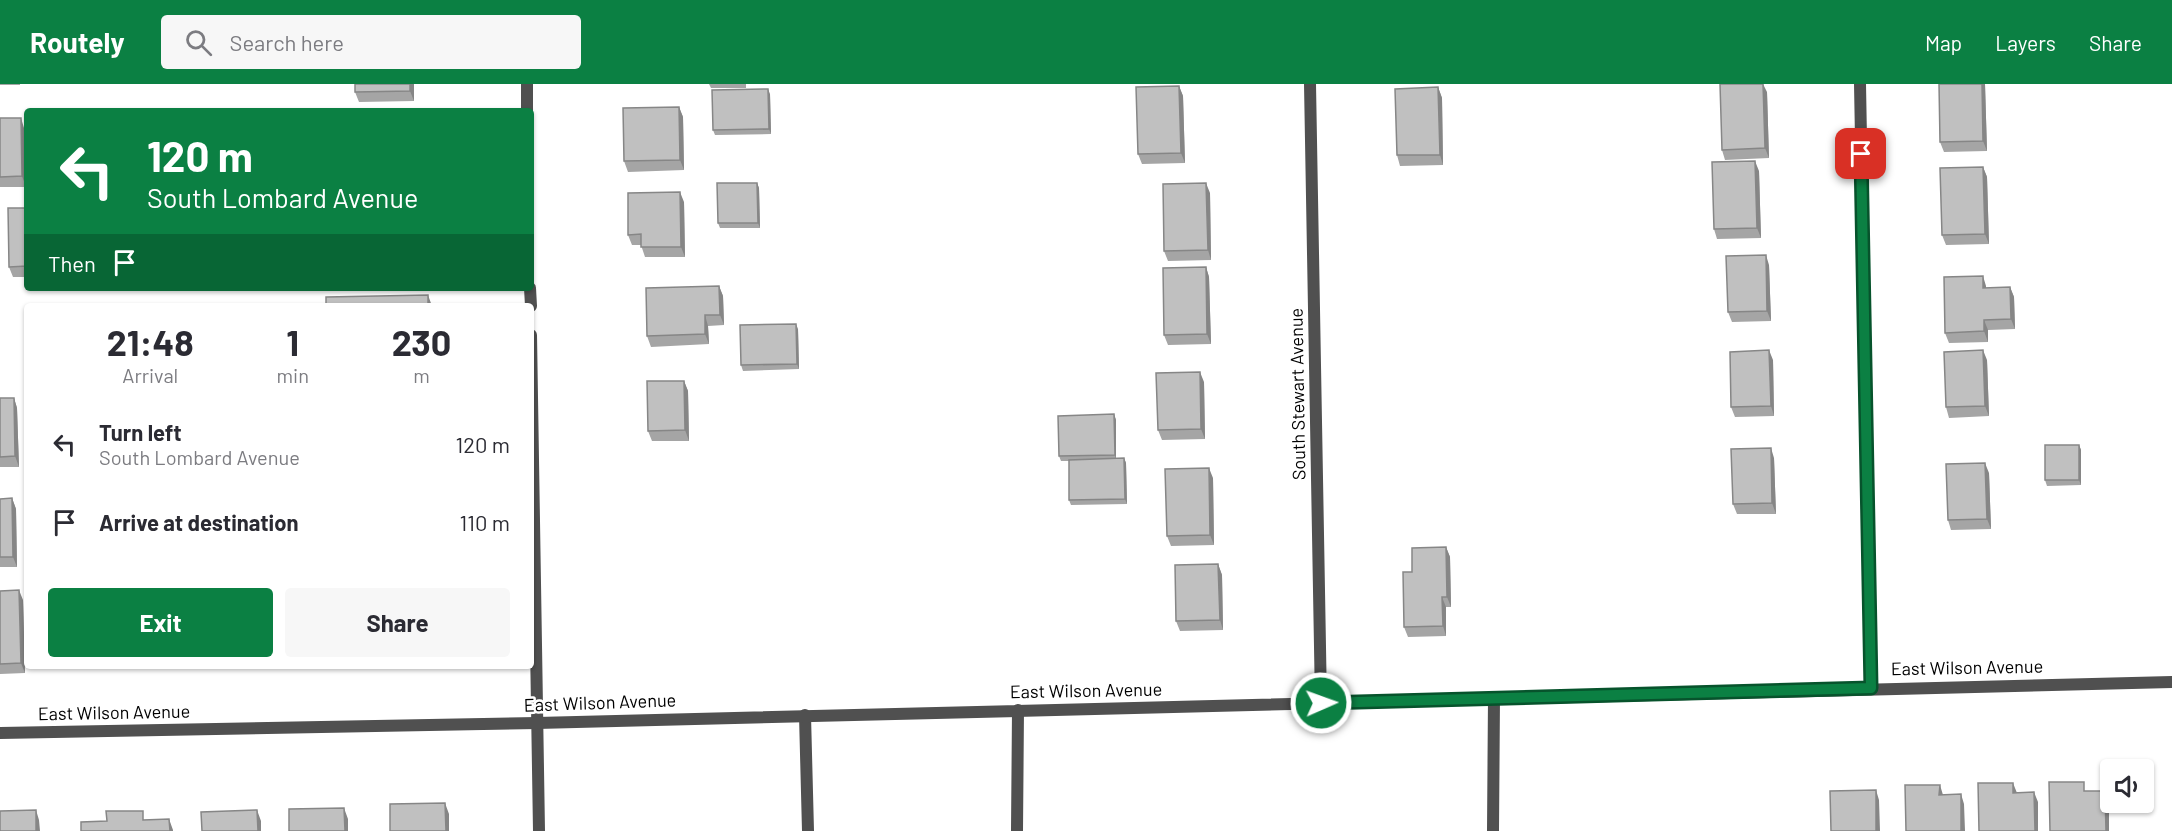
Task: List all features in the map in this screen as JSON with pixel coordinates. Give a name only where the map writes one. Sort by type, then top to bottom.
[{"type":"street","points":[[527,84],[527,108]]},
{"type":"street","name":"South Stewart Avenue","points":[[1310,84],[1321,703]]},
{"type":"street","points":[[1860,84],[1871,688]]},
{"type":"street","points":[[534,528],[539,831]]},
{"type":"street","name":"East Wilson Avenue","points":[[0,733],[537,723],[1494,697],[2172,682]]},
{"type":"street","points":[[1493,831],[1494,697]]},
{"type":"street","points":[[1017,831],[1018,710]]},
{"type":"street","points":[[805,715],[808,831]]},
{"type":"building","points":[[355,84],[410,84],[410,91],[355,92]]},
{"type":"building","points":[[1720,84],[1763,84],[1765,148],[1722,150]]},
{"type":"building","points":[[1939,84],[1982,84],[1983,141],[1940,142]]},
{"type":"building","points":[[1179,86],[1181,153],[1138,154],[1136,87]]},
{"type":"building","points":[[1438,87],[1440,155],[1397,155],[1395,89]]},
{"type":"building","points":[[768,89],[769,129],[713,130],[712,90]]},
{"type":"building","points":[[679,107],[680,160],[624,161],[623,108]]},
{"type":"building","points":[[0,118],[21,118],[22,176],[0,177]]},
{"type":"building","points":[[1755,161],[1757,228],[1714,229],[1712,162]]},
{"type":"building","points":[[1983,167],[1985,234],[1942,235],[1940,168]]},
{"type":"building","points":[[717,183],[757,183],[758,223],[718,223]]},
{"type":"building","points":[[1206,183],[1208,250],[1164,251],[1163,184]]},
{"type":"building","points":[[680,192],[681,247],[641,247],[641,234],[628,235],[628,193]]},
{"type":"building","points":[[8,208],[24,208],[24,266],[9,267]]},
{"type":"building","points":[[1766,255],[1767,311],[1728,312],[1726,256]]},
{"type":"building","points":[[1206,267],[1207,334],[1164,335],[1163,268]]},
{"type":"building","points":[[1983,276],[1983,288],[2010,287],[2011,319],[1984,320],[1984,331],[1945,333],[1944,277]]},
{"type":"building","points":[[719,286],[720,315],[705,315],[705,334],[647,336],[646,288]]},
{"type":"building","points":[[428,295],[428,303],[326,303],[326,297]]},
{"type":"building","points":[[796,324],[797,364],[741,365],[740,325]]},
{"type":"building","points":[[1769,350],[1771,406],[1731,407],[1730,352]]},
{"type":"building","points":[[1983,350],[1985,406],[1946,407],[1944,352]]},
{"type":"building","points":[[1200,372],[1201,429],[1158,430],[1156,373]]},
{"type":"building","points":[[647,381],[684,381],[685,430],[648,431]]},
{"type":"building","points":[[0,398],[14,398],[15,456],[0,457]]},
{"type":"building","points":[[1114,414],[1115,455],[1059,456],[1058,416]]},
{"type":"building","points":[[2045,445],[2079,445],[2079,480],[2045,480]]},
{"type":"building","points":[[1771,448],[1772,503],[1733,504],[1731,449]]},
{"type":"building","points":[[1124,458],[1125,499],[1069,500],[1069,460]]},
{"type":"building","points":[[1985,463],[1987,519],[1948,520],[1946,464]]},
{"type":"building","points":[[1209,468],[1210,535],[1167,536],[1165,469]]},
{"type":"building","points":[[12,498],[13,557],[0,557],[0,499]]},
{"type":"building","points":[[1446,547],[1447,597],[1442,597],[1443,626],[1404,627],[1403,572],[1412,572],[1412,548]]},
{"type":"building","points":[[1218,564],[1220,620],[1176,621],[1175,565]]},
{"type":"building","points":[[19,590],[21,663],[0,664],[0,591]]},
{"type":"building","points":[[2049,782],[2084,782],[2084,791],[2100,791],[2100,813],[2106,813],[2106,831],[2050,831]]},
{"type":"building","points":[[1978,783],[2013,783],[2013,793],[2034,792],[2035,831],[1979,831]]},
{"type":"building","points":[[1905,785],[1940,785],[1939,795],[1961,794],[1961,831],[1906,831]]},
{"type":"building","points":[[1876,790],[1876,831],[1831,831],[1830,791]]},
{"type":"building","points":[[445,803],[446,831],[390,831],[390,804]]},
{"type":"building","points":[[344,808],[345,831],[289,831],[289,809]]},
{"type":"building","points":[[36,810],[36,831],[0,831],[0,811]]},
{"type":"building","points":[[257,810],[258,831],[202,831],[201,812]]},
{"type":"building","points":[[106,811],[143,811],[143,820],[169,819],[170,831],[81,831],[81,822],[107,821]]},
{"type":"route","points":[[1321,703],[1871,688],[1861,154]]}]
